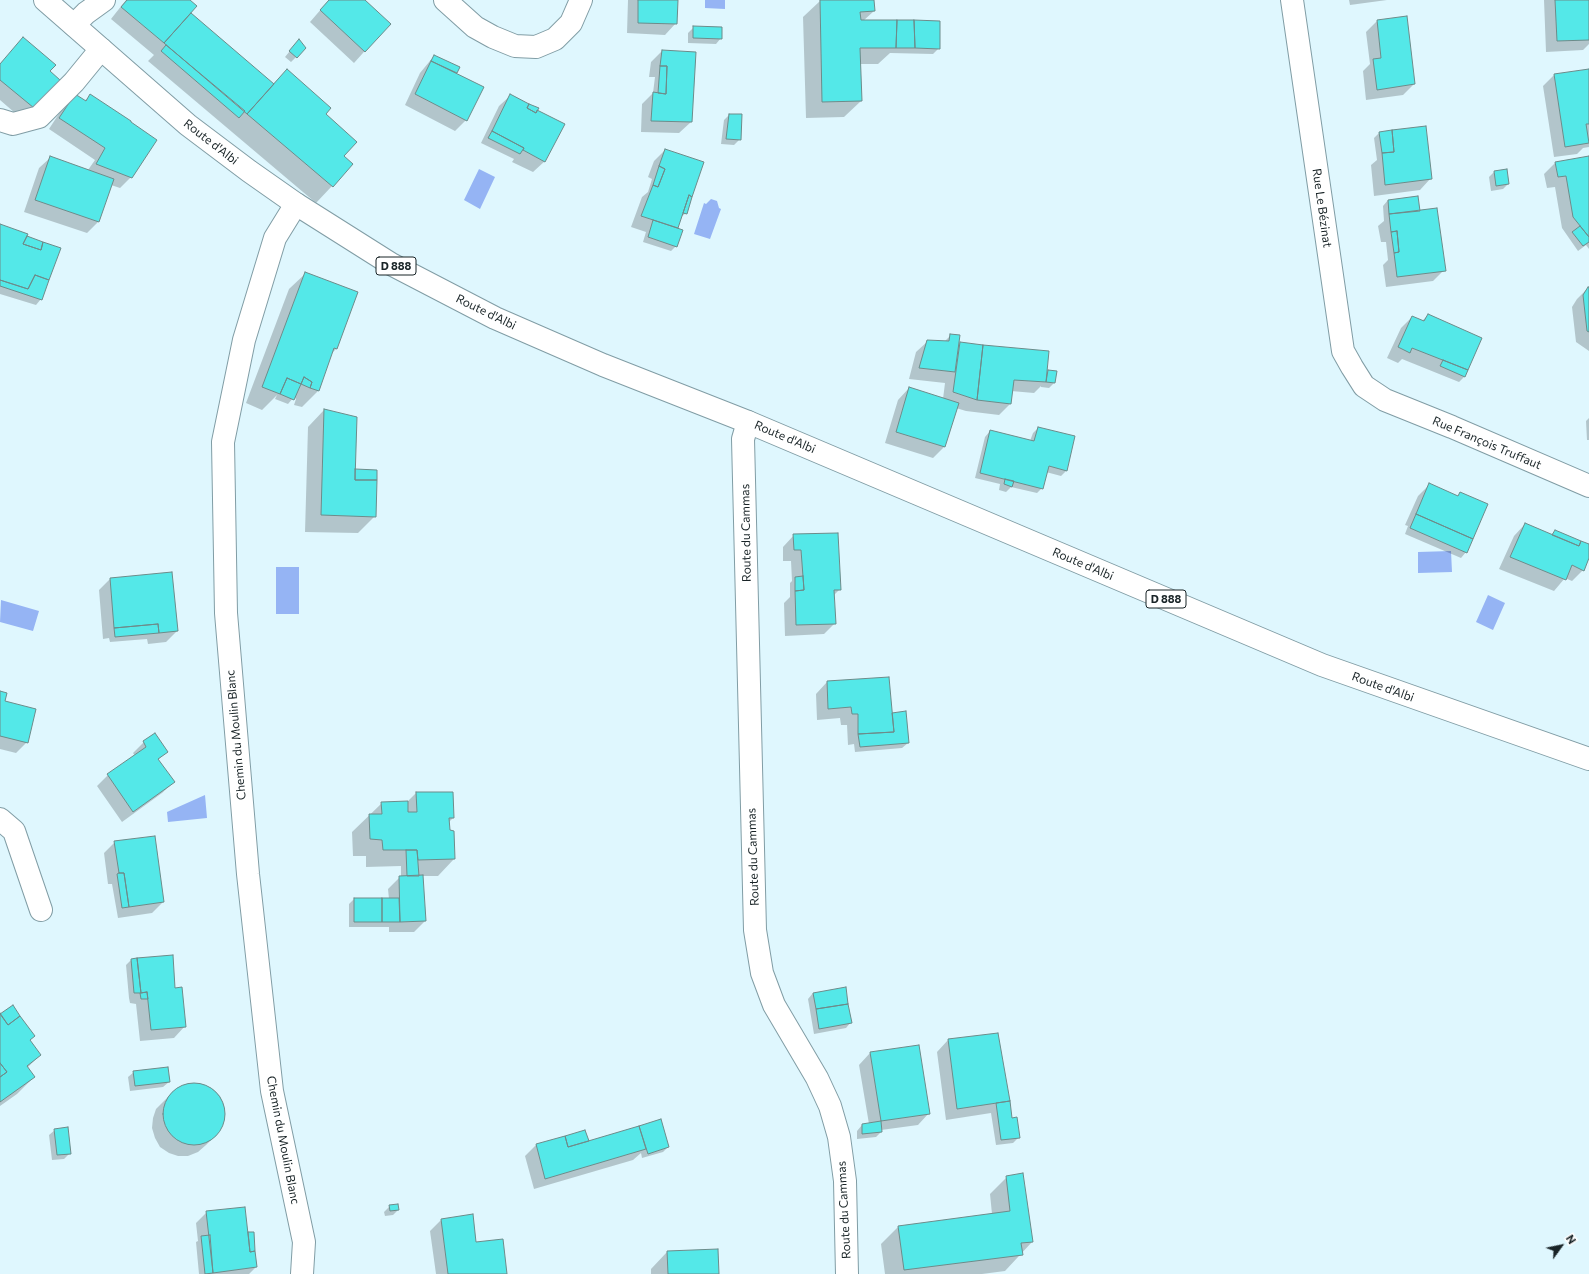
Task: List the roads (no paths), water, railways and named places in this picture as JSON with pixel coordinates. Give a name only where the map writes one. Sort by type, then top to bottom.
[{"type":"street","name":"Route d'Albi","points":[[45,0],[188,125],[248,171],[296,204],[391,264],[495,318],[603,365],[748,422],[1322,665],[1589,759]]},
{"type":"street","points":[[74,25],[86,13],[104,0]]},
{"type":"street","points":[[445,0],[475,27],[493,37],[515,46],[536,47],[555,39],[571,23],[581,0]]},
{"type":"street","name":"Rue Le Bézinat","points":[[1292,0],[1343,351],[1364,386],[1385,400]]},
{"type":"street","points":[[0,120],[13,124],[39,117],[74,82],[101,49]]},
{"type":"street","name":"Chemin du Moulin Blanc","points":[[296,204],[275,238],[246,332],[223,442],[226,613],[248,874],[272,1091],[304,1242],[302,1274]]},
{"type":"street","name":"Rue François Truffaut","points":[[1385,400],[1589,486]]},
{"type":"street","name":"Route du Cammas","points":[[748,422],[743,439],[755,930],[762,973],[774,1005],[817,1078],[830,1106],[838,1137],[845,1181],[847,1274]]},
{"type":"street","points":[[0,819],[14,831],[41,910]]},
{"type":"water","points":[[705,0],[725,0],[725,9],[705,8]]},
{"type":"water","points":[[479,169],[495,177],[480,209],[464,200]]},
{"type":"water","points":[[711,199],[717,201],[719,208],[721,209],[710,239],[694,234],[704,203],[706,204]]},
{"type":"water","points":[[1451,551],[1452,572],[1418,573],[1418,552]]},
{"type":"water","points":[[276,567],[299,567],[299,614],[276,614]]},
{"type":"water","points":[[1488,595],[1505,603],[1493,630],[1476,622]]},
{"type":"water","points":[[1,600],[39,611],[33,631],[0,622]]},
{"type":"water","points":[[205,795],[207,818],[168,822],[167,812]]}]
